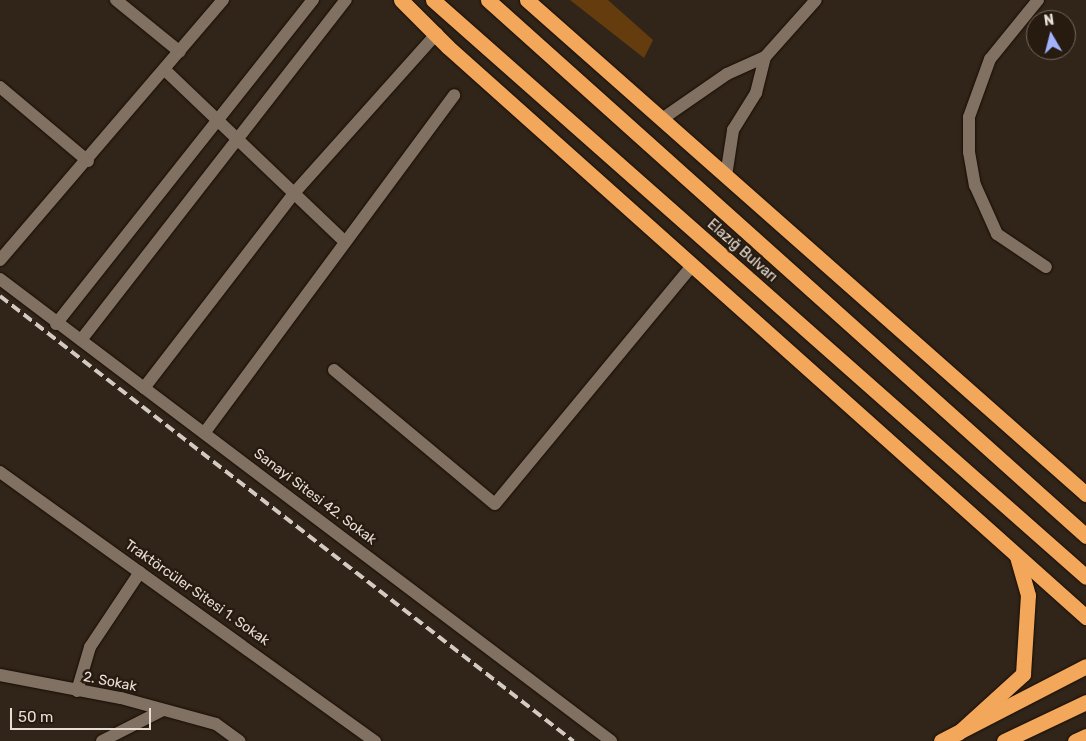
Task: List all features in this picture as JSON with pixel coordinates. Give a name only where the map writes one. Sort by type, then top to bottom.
[{"type":"highway","points":[[401,0],[692,266],[1086,617]]},
{"type":"highway","name":"Elazığ Bulvarı","points":[[433,0],[1086,577]]},
{"type":"highway","name":"Elazığ Bulvarı","points":[[488,0],[1086,536]]},
{"type":"highway","points":[[527,0],[1086,494]]},
{"type":"highway","points":[[958,733],[1023,674],[1028,595],[1017,556]]},
{"type":"highway","points":[[941,741],[1082,671]]},
{"type":"highway","points":[[1004,741],[1086,702]]},
{"type":"highway","points":[[1076,741],[1086,736]]},
{"type":"street","points":[[116,0],[180,52]]},
{"type":"street","points":[[0,260],[88,161],[223,0]]},
{"type":"street","points":[[56,324],[219,121],[313,0]]},
{"type":"street","points":[[81,340],[239,140],[346,0]]},
{"type":"street","points":[[662,119],[727,74],[765,57],[816,0]]},
{"type":"street","points":[[1038,0],[990,59],[969,117],[969,152],[976,185],[997,234],[1046,267]]},
{"type":"street","points":[[144,388],[295,192],[436,33]]},
{"type":"street","points":[[726,176],[733,130],[756,93],[765,57]]},
{"type":"street","points":[[164,70],[295,192],[345,242]]},
{"type":"street","points":[[0,87],[88,161]]},
{"type":"street","points":[[205,432],[454,94]]},
{"type":"street","points":[[334,370],[495,504],[692,266]]},
{"type":"street","name":"Sanayi Sitesi 42. Sokak","points":[[0,279],[56,324],[81,340],[205,432],[611,741]]},
{"type":"street","name":"Traktörcüler Sitesi 1. Sokak","points":[[0,472],[375,741]]},
{"type":"street","points":[[77,691],[90,647],[140,572]]},
{"type":"street","name":"2. Sokak","points":[[0,675],[162,710],[216,724],[239,741]]},
{"type":"street","points":[[102,741],[162,710]]},
{"type":"shaded area","points":[[570,0],[608,0],[653,40],[644,58]]},
{"type":"railway","points":[[0,296],[573,741]]}]
